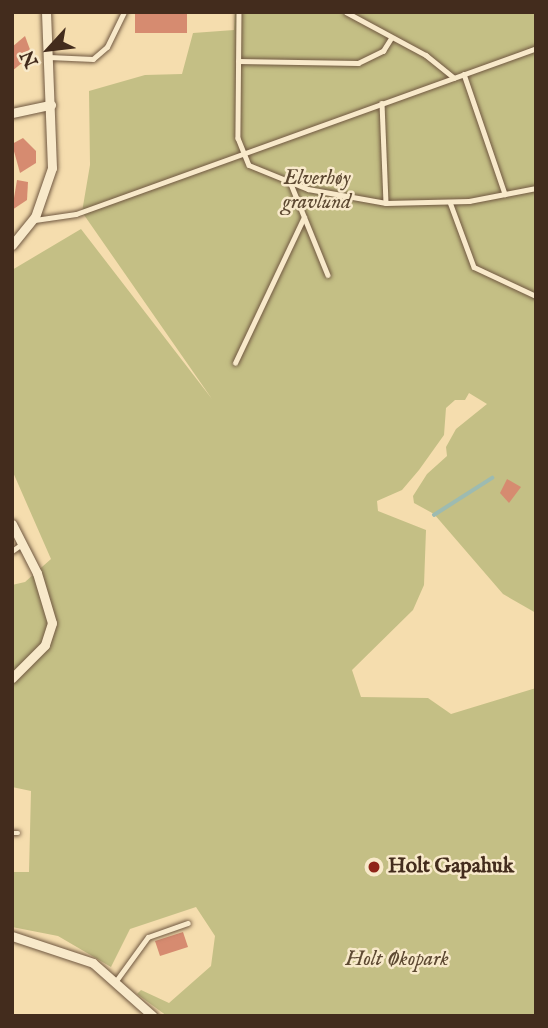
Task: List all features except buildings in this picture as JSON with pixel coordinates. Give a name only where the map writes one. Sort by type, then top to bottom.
[{"type":"street","points":[[12,245],[34,219],[52,168],[46,12]]},
{"type":"street","points":[[12,113],[51,105]]},
{"type":"street","points":[[12,524],[23,543],[52,623],[45,645],[12,678]]},
{"type":"street","points":[[12,936],[82,957],[116,982],[153,1016]]},
{"type":"lane","points":[[48,57],[93,59],[107,47],[124,12]]},
{"type":"lane","points":[[239,12],[241,154],[254,167],[290,183],[386,202],[450,202],[536,188]]},
{"type":"lane","points":[[346,12],[431,59],[454,78]]},
{"type":"lane","points":[[238,61],[358,63],[383,51],[391,38]]},
{"type":"lane","points":[[34,219],[65,218],[536,48]]},
{"type":"lane","points":[[464,74],[505,194]]},
{"type":"lane","points":[[382,103],[386,202]]},
{"type":"lane","points":[[290,183],[328,275]]},
{"type":"lane","points":[[450,202],[474,267],[536,296]]},
{"type":"lane","points":[[235,363],[304,217]]},
{"type":"lane","points":[[12,551],[23,543]]},
{"type":"lane","points":[[116,982],[143,942],[188,923]]},
{"type":"green space","points":[[235,12],[536,12],[536,613],[503,594],[434,514],[414,503],[413,496],[427,474],[447,456],[446,447],[456,429],[487,404],[469,393],[465,400],[455,400],[446,408],[444,435],[402,490],[377,501],[378,511],[426,530],[424,585],[413,610],[352,670],[361,697],[428,698],[451,714],[536,688],[536,1016],[167,1016],[137,994],[141,990],[169,1003],[211,966],[215,936],[196,907],[130,929],[111,967],[58,936],[12,927],[12,872],[29,872],[31,791],[12,787],[12,585],[25,582],[51,559],[12,470],[12,270],[81,229],[212,399],[82,212],[90,165],[89,91],[145,75],[182,74],[193,33],[234,30]]},
{"type":"waterway","points":[[434,515],[492,478]]},
{"type":"place","name":"Holt Gapahuk","points":[[374,867]]},
{"type":"park label","name":"Elverhøy gravlund","points":[[317,191]]},
{"type":"park label","name":"Holt Økopark","points":[[397,960]]}]
